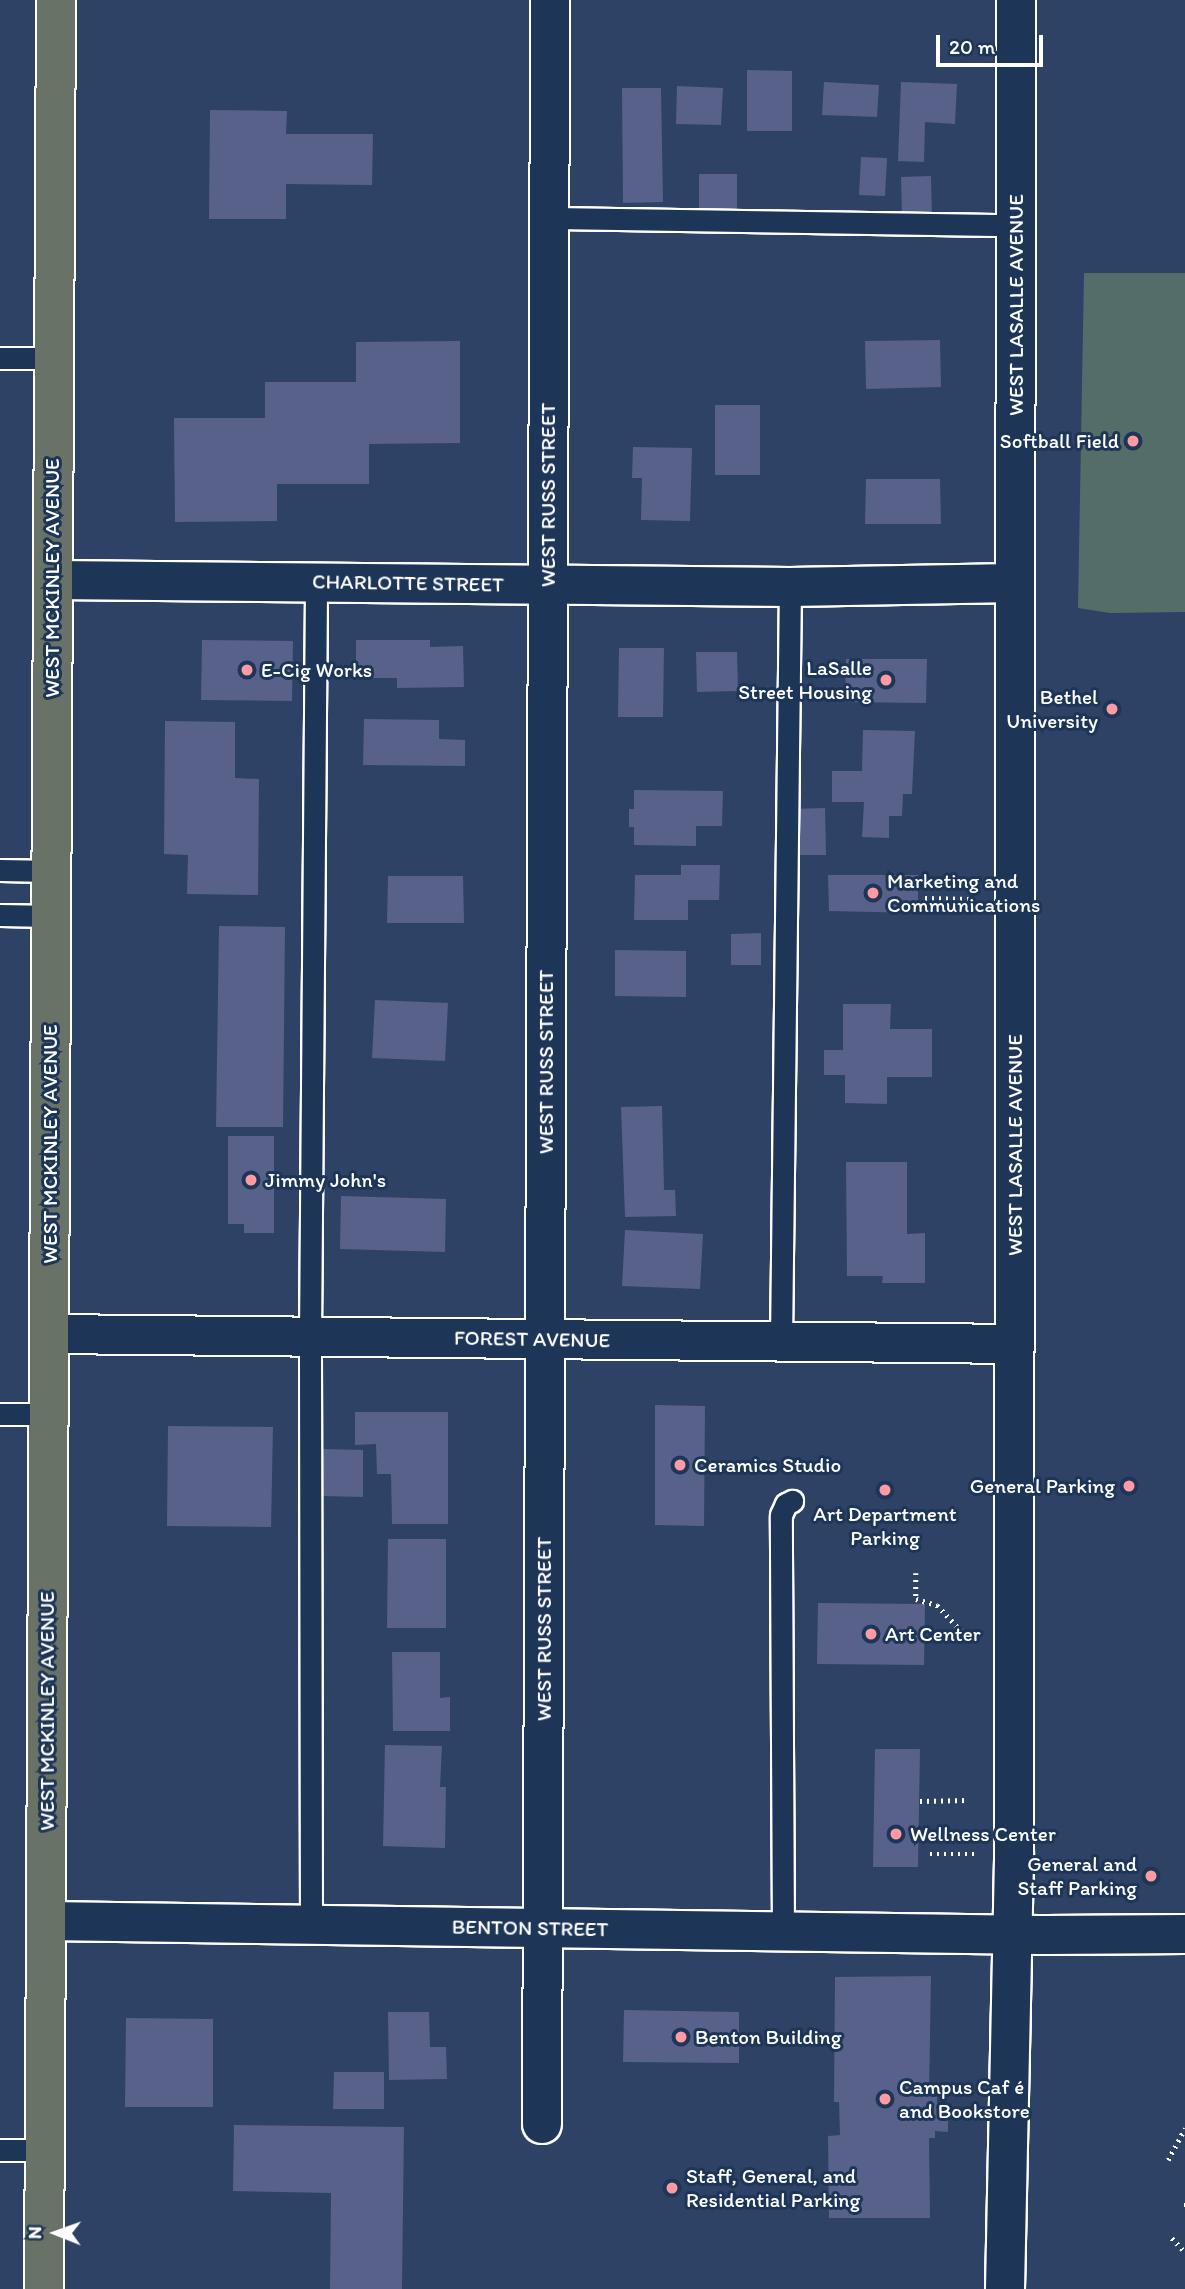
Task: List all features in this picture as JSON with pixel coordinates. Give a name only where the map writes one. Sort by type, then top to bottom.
[{"type":"main road","name":"WEST MCKINLEY AVENUE","points":[[44,2289],[52,358],[56,0]]},
{"type":"street","name":"WEST RUSS STREET","points":[[542,2124],[550,0]]},
{"type":"street","name":"WEST LASALLE AVENUE","points":[[1005,2289],[1007,2089],[1014,1855],[1016,0]]},
{"type":"street","name":"CHARLOTTE STREET","points":[[53,580],[790,587],[1015,583]]},
{"type":"street","name":"FOREST AVENUE","points":[[49,1334],[1014,1344]]},
{"type":"street","name":"BENTON STREET","points":[[46,1921],[1013,1935],[1185,1934]]},
{"type":"lane","points":[[549,218],[1016,225]]},
{"type":"lane","points":[[0,358],[52,358]]},
{"type":"lane","points":[[311,1925],[310,1337],[316,583]]},
{"type":"lane","points":[[781,1342],[790,587]]},
{"type":"lane","points":[[0,870],[51,871]]},
{"type":"lane","points":[[0,915],[51,916]]},
{"type":"lane","points":[[0,1414],[48,1414]]},
{"type":"lane","points":[[783,1932],[781,1514],[786,1504],[792,1501]]},
{"type":"lane","points":[[0,2150],[44,2150]]},
{"type":"path","points":[[925,898],[971,899]]},
{"type":"path","points":[[916,1573],[916,1600],[937,1605],[968,1639],[928,1638]]},
{"type":"path","points":[[920,1801],[968,1800]]},
{"type":"path","points":[[930,1853],[1014,1855]]},
{"type":"path","points":[[1168,2160],[1185,2128]]},
{"type":"path","points":[[1172,2238],[1185,2252]]},
{"type":"green space","name":"Softball Field","points":[[1084,273],[1185,273],[1185,612],[1110,613],[1078,608]]},
{"type":"building","points":[[747,70],[792,71],[792,131],[747,131]]},
{"type":"building","points":[[824,82],[879,85],[877,117],[822,115]]},
{"type":"building","points":[[901,82],[957,84],[955,124],[925,122],[924,162],[898,161]]},
{"type":"building","points":[[677,86],[723,88],[721,125],[676,124]]},
{"type":"building","points":[[622,88],[661,88],[663,202],[623,203]]},
{"type":"building","points":[[210,110],[287,111],[286,134],[373,134],[372,185],[286,184],[286,219],[209,219]]},
{"type":"building","points":[[861,157],[887,158],[885,196],[859,195]]},
{"type":"building","points":[[699,174],[737,174],[737,213],[699,212]]},
{"type":"building","points":[[931,176],[932,217],[902,218],[901,177]]},
{"type":"building","points":[[940,340],[941,387],[866,389],[865,341]]},
{"type":"building","points":[[460,341],[460,443],[369,444],[369,484],[277,484],[277,521],[175,522],[174,418],[265,418],[265,382],[356,382],[356,342]]},
{"type":"building","points":[[715,405],[760,405],[760,475],[715,475]]},
{"type":"building","points":[[633,447],[692,448],[690,521],[641,520],[642,478],[632,478]]},
{"type":"building","points":[[866,479],[940,479],[941,524],[865,524]]},
{"type":"building","name":"E-Cig Works","points":[[202,640],[293,641],[292,701],[201,700]]},
{"type":"building","points":[[356,640],[430,640],[430,647],[463,646],[464,687],[397,688],[397,678],[356,678]]},
{"type":"building","points":[[619,648],[664,648],[663,717],[618,717]]},
{"type":"building","points":[[696,652],[737,652],[738,691],[697,692]]},
{"type":"building","name":"LaSalle Street Housing","points":[[846,659],[927,659],[926,703],[845,702]]},
{"type":"building","points":[[364,719],[439,720],[439,739],[465,740],[465,766],[363,765]]},
{"type":"building","points":[[165,721],[235,722],[235,778],[259,779],[258,895],[187,894],[188,855],[164,854]]},
{"type":"building","points":[[863,730],[915,731],[912,794],[903,794],[902,816],[889,816],[889,838],[862,837],[864,802],[832,802],[832,771],[862,771]]},
{"type":"building","points":[[634,790],[723,791],[722,826],[696,826],[696,846],[634,845],[634,827],[629,827],[629,809],[634,809]]},
{"type":"building","points":[[825,808],[826,855],[792,855],[791,809]]},
{"type":"building","points":[[681,865],[720,865],[719,900],[688,900],[688,920],[634,920],[635,875],[681,875]]},
{"type":"building","name":"Marketing and Communications","points":[[828,875],[918,875],[918,913],[829,911]]},
{"type":"building","points":[[388,876],[463,876],[464,923],[387,923]]},
{"type":"building","points":[[219,926],[285,927],[283,1127],[216,1127]]},
{"type":"building","points":[[761,933],[761,965],[731,965],[731,934]]},
{"type":"building","points":[[615,950],[686,951],[686,997],[615,996]]},
{"type":"building","points":[[375,1000],[448,1003],[445,1061],[372,1058]]},
{"type":"building","points":[[843,1004],[891,1004],[890,1029],[932,1029],[932,1077],[887,1077],[887,1104],[845,1103],[845,1075],[824,1075],[824,1050],[843,1050]]},
{"type":"building","points":[[662,1106],[664,1190],[675,1190],[676,1216],[625,1217],[621,1107]]},
{"type":"building","name":"Jimmy John's","points":[[228,1136],[274,1136],[274,1233],[244,1233],[244,1224],[228,1224]]},
{"type":"building","points":[[846,1162],[907,1162],[907,1234],[925,1233],[925,1283],[882,1283],[883,1276],[847,1276]]},
{"type":"building","points":[[341,1196],[446,1199],[445,1252],[340,1249]]},
{"type":"building","points":[[625,1230],[703,1234],[700,1289],[622,1286]]},
{"type":"building","name":"Ceramics Studio","points":[[655,1405],[705,1406],[704,1526],[655,1525]]},
{"type":"building","points":[[355,1412],[448,1412],[448,1524],[392,1524],[391,1474],[377,1474],[376,1444],[355,1445]]},
{"type":"building","points":[[168,1426],[273,1427],[271,1527],[167,1526]]},
{"type":"building","points":[[322,1449],[363,1450],[363,1497],[322,1496]]},
{"type":"building","points":[[388,1539],[446,1539],[446,1628],[387,1628]]},
{"type":"building","name":"Art Center","points":[[818,1603],[925,1604],[924,1665],[817,1664]]},
{"type":"building","points":[[392,1652],[440,1652],[440,1698],[450,1697],[450,1731],[393,1731]]},
{"type":"building","points":[[385,1745],[442,1746],[440,1787],[446,1787],[445,1848],[383,1846]]},
{"type":"building","name":"Wellness Center","points":[[875,1749],[920,1749],[918,1867],[873,1867]]},
{"type":"building","name":"Campus Caf é and Bookstore","points":[[931,1976],[929,2096],[937,2097],[937,2105],[948,2105],[948,2132],[935,2131],[935,2138],[929,2138],[930,2218],[829,2218],[828,2136],[840,2135],[839,2102],[834,2102],[835,1977]]},
{"type":"building","name":"Benton Building","points":[[624,2010],[739,2012],[739,2063],[623,2062]]},
{"type":"building","points":[[388,2012],[429,2012],[430,2047],[446,2047],[447,2079],[389,2080]]},
{"type":"building","points":[[126,2018],[213,2019],[213,2107],[125,2107]]},
{"type":"building","points":[[334,2072],[384,2072],[384,2109],[333,2109]]},
{"type":"building","points":[[234,2125],[404,2127],[402,2289],[330,2289],[331,2193],[233,2191]]},
{"type":"place","name":"Softball Field","points":[[1133,441]]},
{"type":"place","name":"E-Cig Works","points":[[247,670]]},
{"type":"place","name":"LaSalle Street Housing","points":[[886,680]]},
{"type":"place","name":"Bethel University","points":[[1112,709]]},
{"type":"place","name":"Marketing and Communications","points":[[873,893]]},
{"type":"place","name":"Jimmy John's","points":[[251,1180]]},
{"type":"place","name":"Ceramics Studio","points":[[680,1465]]},
{"type":"place","name":"General Parking","points":[[1129,1486]]},
{"type":"place","name":"Art Department Parking","points":[[885,1490]]},
{"type":"place","name":"Art Center","points":[[871,1634]]},
{"type":"place","name":"Wellness Center","points":[[896,1834]]},
{"type":"place","name":"General and Staff Parking","points":[[1151,1876]]},
{"type":"place","name":"Benton Building","points":[[681,2037]]},
{"type":"place","name":"Campus Caf é and Bookstore","points":[[885,2099]]},
{"type":"place","name":"Staff, General, and Residential Parking","points":[[672,2188]]}]
